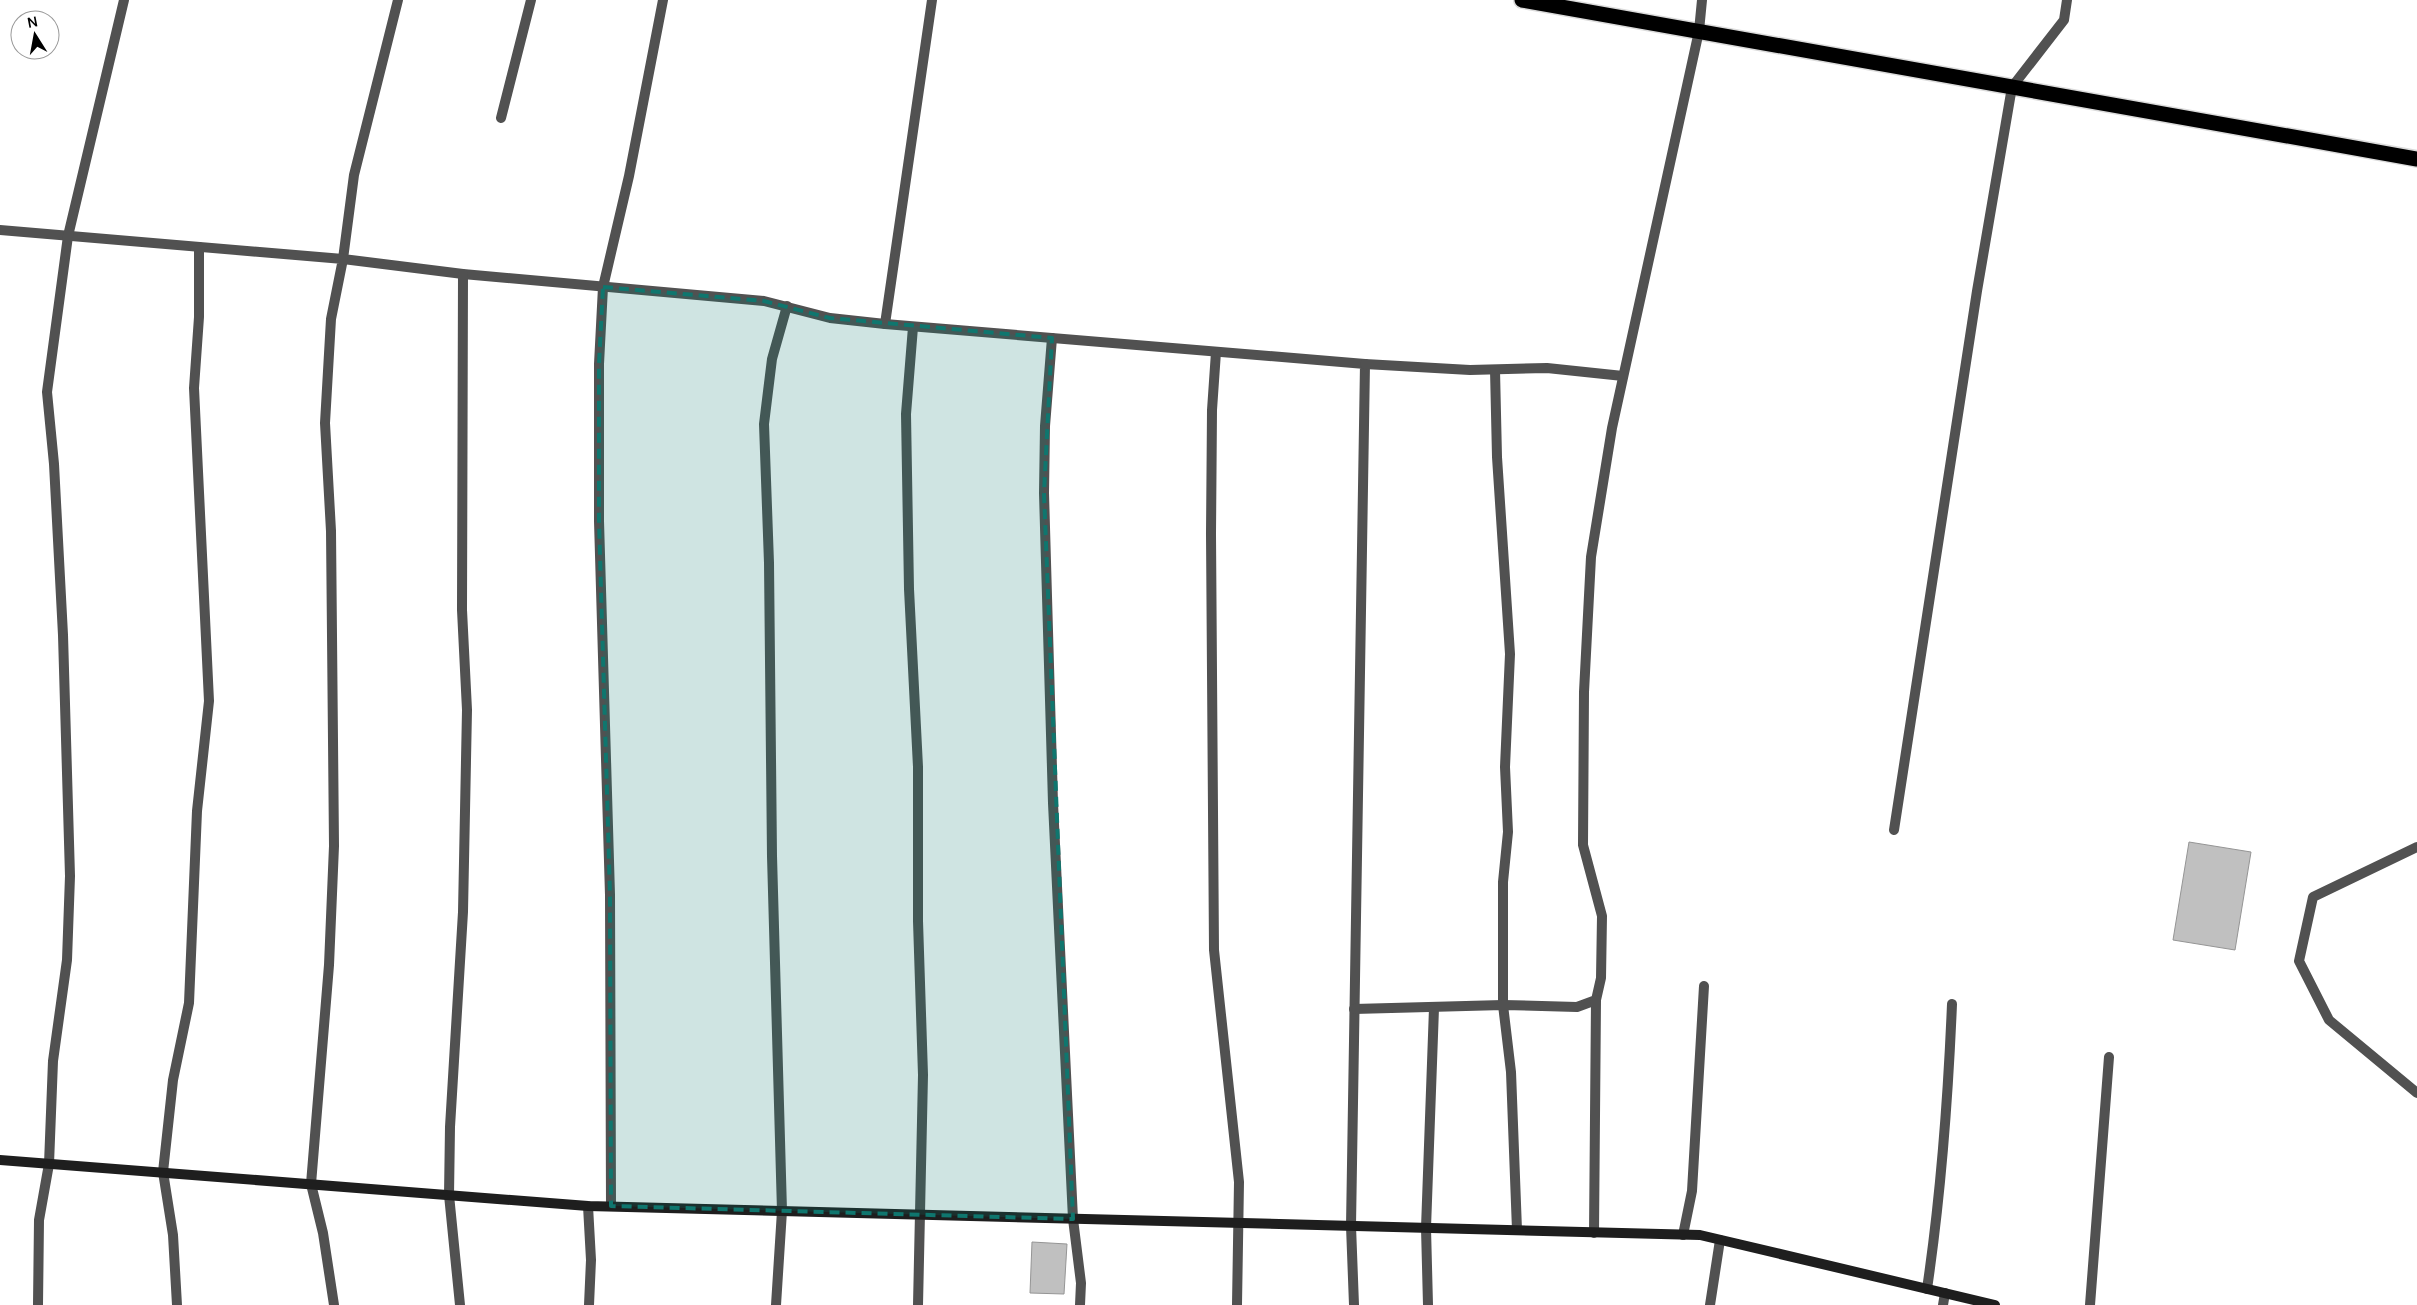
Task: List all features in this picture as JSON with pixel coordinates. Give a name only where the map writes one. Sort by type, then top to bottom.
[{"type":"highway","points":[[1522,0],[2417,159]]},
{"type":"street","points":[[38,1305],[39,1220],[50,1164],[53,1061],[67,960],[70,876],[63,635],[54,464],[47,392],[68,236],[124,0]]},
{"type":"street","points":[[334,1305],[323,1232],[311,1184],[329,965],[334,846],[331,531],[325,423],[331,319],[343,259],[354,175],[398,0]]},
{"type":"street","points":[[501,118],[531,0]]},
{"type":"street","points":[[611,1206],[610,895],[599,521],[599,364],[604,287],[663,0]]},
{"type":"street","points":[[886,324],[932,0]]},
{"type":"street","points":[[1594,1233],[1596,1000],[1601,978],[1602,916],[1583,844],[1584,692],[1592,557],[1612,428],[1699,31],[1702,0]]},
{"type":"street","points":[[1894,830],[1976,291],[2012,87],[2064,20],[2067,0]]},
{"type":"street","points":[[0,230],[343,259],[463,274],[764,300],[830,318],[886,324],[1365,364],[1496,370],[1547,368],[1623,376]]},
{"type":"street","points":[[178,1305],[173,1235],[163,1172],[173,1080],[189,1003],[197,811],[209,702],[194,388],[199,317],[199,247]]},
{"type":"street","points":[[460,1305],[449,1195],[450,1128],[463,912],[467,710],[462,610],[463,274]]},
{"type":"street","points":[[776,1305],[782,1211],[772,846],[769,563],[764,424],[772,359],[787,306]]},
{"type":"street","points":[[913,326],[906,414],[909,589],[918,767],[918,921],[923,1075],[918,1305]]},
{"type":"street","points":[[1052,338],[1045,426],[1044,493],[1053,803],[1073,1219],[1081,1283],[1080,1305]]},
{"type":"street","points":[[1216,352],[1212,410],[1211,534],[1214,950],[1239,1182],[1237,1305]]},
{"type":"street","points":[[1354,1305],[1350,1226],[1365,364]]},
{"type":"street","points":[[1496,370],[1497,457],[1510,654],[1505,768],[1508,832],[1503,882],[1503,1005],[1511,1072],[1517,1230]]},
{"type":"street","points":[[2417,847],[2313,897],[2299,961],[2329,1020],[2417,1094]]},
{"type":"street","points":[[1683,1235],[1692,1191],[1704,986]]},
{"type":"street","points":[[1354,1009],[1503,1005],[1577,1008],[1596,1000]]},
{"type":"street","points":[[1927,1289],[1940,1202],[1948,1100],[1952,1004]]},
{"type":"street","points":[[1428,1305],[1426,1228],[1434,1008]]},
{"type":"street","points":[[2090,1305],[2109,1057]]},
{"type":"street","points":[[0,1160],[588,1206],[1700,1235],[1995,1305]]},
{"type":"street","points":[[588,1206],[591,1260],[589,1305]]},
{"type":"street","points":[[1710,1305],[1720,1240]]},
{"type":"street","points":[[1943,1305],[1945,1293]]},
{"type":"highlighted area","points":[[603,287],[764,301],[830,318],[1052,338],[1044,493],[1073,1219],[611,1206],[610,895],[599,521],[599,364]]},
{"type":"building","points":[[2189,842],[2251,852],[2235,950],[2173,940]]},
{"type":"building","points":[[1032,1242],[1067,1244],[1064,1294],[1030,1293]]}]
